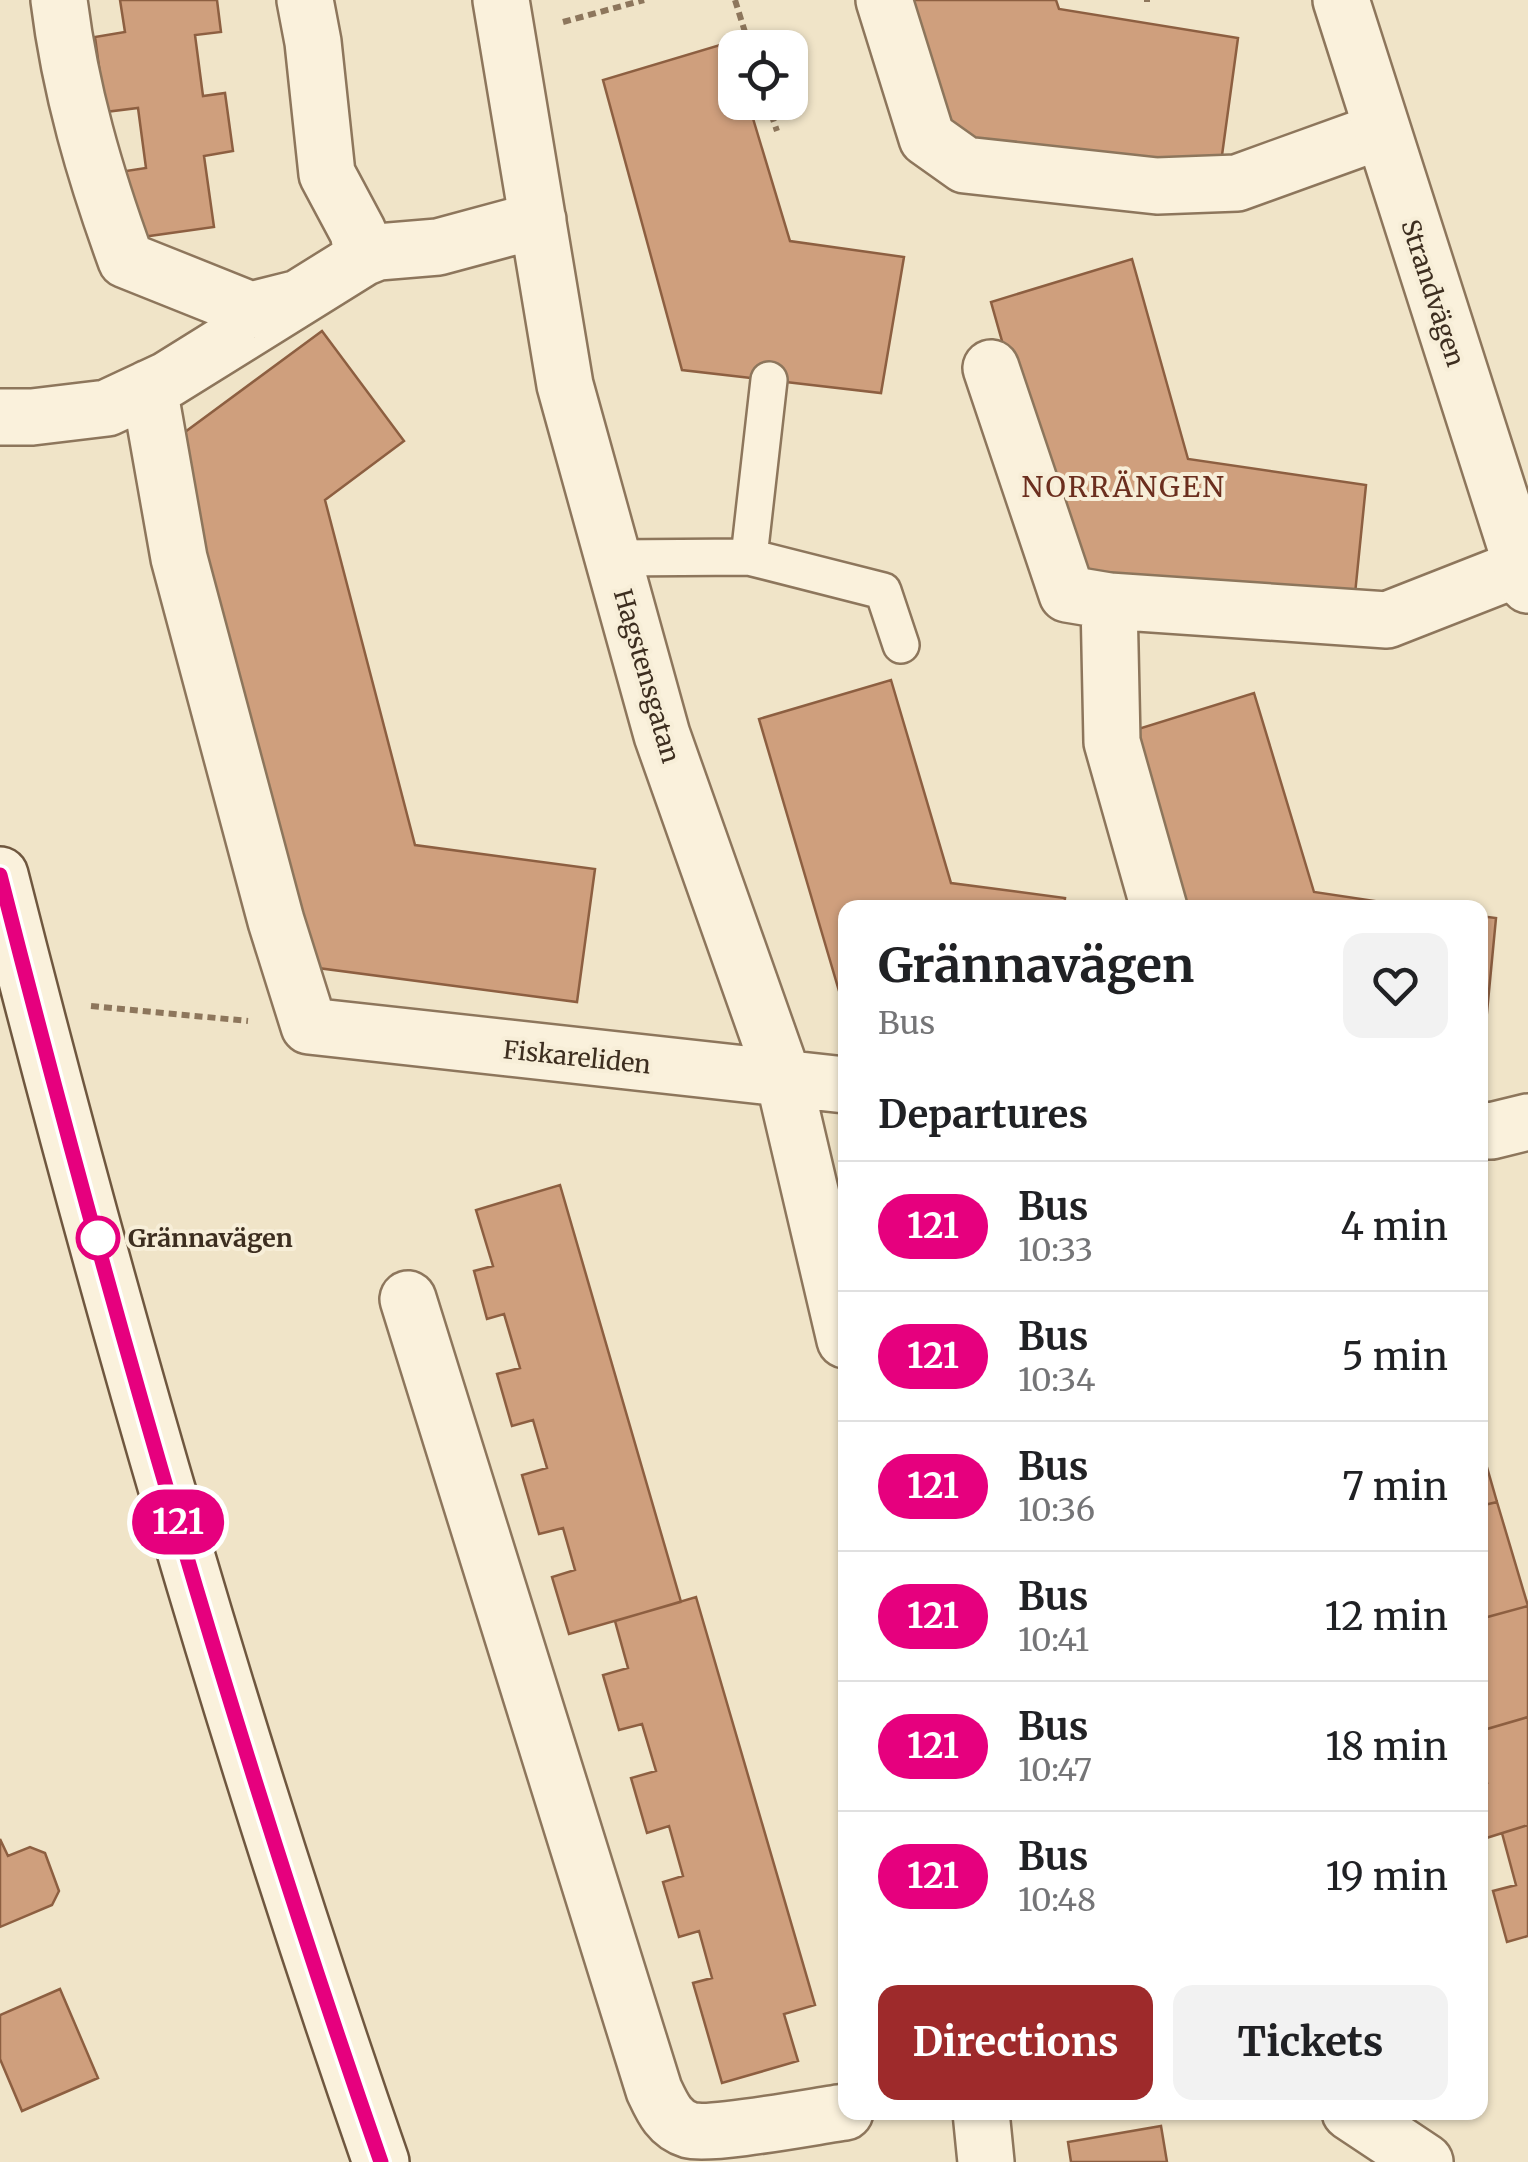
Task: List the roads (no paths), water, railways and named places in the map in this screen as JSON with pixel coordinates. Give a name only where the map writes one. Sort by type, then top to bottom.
[{"type":"street","points":[[59,0],[67,66],[98,184],[126,260],[251,310],[298,298]]},
{"type":"street","points":[[305,0],[327,174],[358,232],[363,258]]},
{"type":"street","points":[[884,0],[927,138],[965,165],[1157,186],[1237,183],[1382,132]]},
{"type":"street","name":"Strandvägen","points":[[1340,0],[1525,576]]},
{"type":"street","name":"Hagstensgatan","points":[[505,18],[565,385],[662,735],[784,1080],[838,1310]]},
{"type":"street","points":[[0,417],[107,408],[149,388],[363,258],[378,252],[438,247],[538,220]]},
{"type":"street","points":[[990,368],[1067,594],[1110,601],[1387,620],[1525,576]]},
{"type":"street","name":"Fiskareliden","points":[[149,388],[180,558],[276,922],[309,1026],[838,1084]]},
{"type":"street","points":[[1110,601],[1112,742],[1157,900]]},
{"type":"street","points":[[0,876],[136,1380],[297,1921],[381,2162]]},
{"type":"street","points":[[1488,1129],[1528,1122]]},
{"type":"street","points":[[408,1300],[654,2090],[668,2118],[690,2130],[714,2130],[838,2113]]},
{"type":"street","points":[[982,2120],[986,2162]]},
{"type":"street","points":[[1362,2120],[1425,2162]]},
{"type":"lane","points":[[749,557],[769,380]]},
{"type":"lane","points":[[613,558],[749,557],[883,591],[902,645]]},
{"type":"place","name":"Grännavägen","points":[[98,1238]]},
{"type":"district","name":"NORRÄNGEN","points":[[1124,487]]}]
